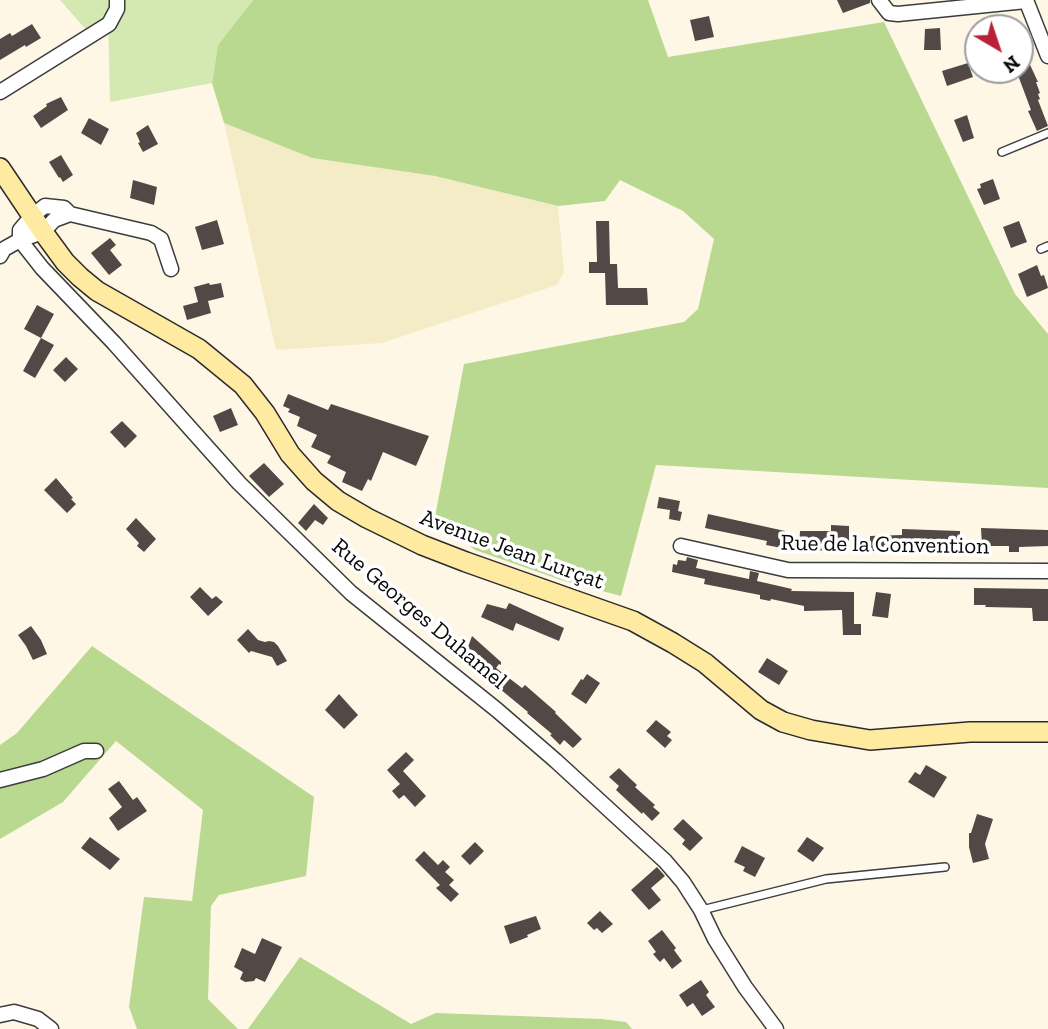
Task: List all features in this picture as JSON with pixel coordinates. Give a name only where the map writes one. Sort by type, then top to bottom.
[{"type":"main road","name":"Avenue Jean Lurçat","points":[[0,168],[65,262],[97,290],[198,349],[243,386],[265,413],[290,454],[314,481],[338,501],[366,518],[422,545],[466,562],[633,621],[705,663],[761,710],[783,722],[811,730],[870,740],[970,732],[1048,732]]},
{"type":"street","points":[[0,92],[110,24],[117,9],[117,0]]},
{"type":"street","points":[[879,0],[889,13],[898,14],[1026,0],[1048,56]]},
{"type":"street","points":[[0,256],[4,249],[20,240],[37,224],[70,214],[151,233],[161,239],[172,268]]},
{"type":"street","name":"Rue Georges Duhamel","points":[[20,240],[42,268],[114,343],[239,483],[351,593],[497,710],[655,852],[683,882],[745,987],[776,1029]]},
{"type":"street","name":"Rue de la Convention","points":[[681,546],[788,570],[1048,571]]},
{"type":"street","points":[[0,780],[43,769],[84,751],[96,751]]},
{"type":"street","points":[[0,1015],[14,1012],[38,1019],[51,1029]]},
{"type":"lane","points":[[1002,152],[1048,134]]},
{"type":"lane","points":[[701,910],[827,879],[945,867]]},
{"type":"shaded area","points":[[224,123],[312,158],[435,176],[558,206],[564,272],[557,285],[382,343],[276,350]]},
{"type":"green space","points":[[60,0],[253,0],[218,45],[212,83],[110,102],[108,15],[88,32]]},
{"type":"green space","points":[[253,0],[648,0],[668,57],[884,22],[1015,294],[1048,334],[1048,488],[656,465],[621,596],[561,580],[475,550],[435,517],[464,364],[684,322],[698,309],[714,239],[683,211],[620,180],[605,201],[558,206],[435,176],[312,158],[224,123],[212,83],[218,45]]},
{"type":"green space","points":[[92,646],[314,797],[306,876],[219,895],[211,906],[208,999],[238,1029],[137,1029],[129,1007],[144,897],[192,901],[203,810],[116,741],[63,802],[0,839],[0,745],[17,733]]},
{"type":"green space","points":[[300,957],[411,1024],[436,1013],[602,1019],[626,1022],[632,1029],[248,1029]]},
{"type":"building","points":[[837,0],[870,0],[870,3],[843,13]]},
{"type":"building","points":[[709,16],[714,37],[695,41],[690,20]]},
{"type":"building","points":[[32,24],[41,38],[0,60],[0,39],[10,33],[12,36]]},
{"type":"building","points":[[940,28],[941,50],[924,50],[925,29]]},
{"type":"building","points":[[964,64],[964,80],[947,86],[942,71]]},
{"type":"building","points":[[1034,73],[1040,93],[1038,100],[1048,126],[1037,131],[1028,111],[1031,110],[1021,84],[1034,84]]},
{"type":"building","points":[[61,97],[68,110],[41,128],[33,116],[47,106],[46,104]]},
{"type":"building","points":[[967,115],[974,138],[963,142],[954,120]]},
{"type":"building","points":[[89,118],[109,129],[101,145],[81,133]]},
{"type":"building","points":[[148,125],[158,144],[143,152],[136,133]]},
{"type":"building","points":[[61,155],[73,175],[63,182],[49,162]]},
{"type":"building","points":[[993,179],[1000,199],[984,205],[977,189],[981,188],[980,184]]},
{"type":"building","points":[[133,180],[157,187],[154,205],[130,198]]},
{"type":"building","points":[[217,220],[224,244],[202,250],[195,227]]},
{"type":"building","points":[[596,221],[609,221],[610,264],[617,264],[618,288],[647,288],[648,305],[606,305],[605,273],[589,273],[589,262],[597,262]]},
{"type":"building","points":[[1019,221],[1027,242],[1011,248],[1003,227]]},
{"type":"building","points":[[110,238],[116,245],[110,250],[122,265],[109,275],[91,253]]},
{"type":"building","points":[[1037,265],[1048,288],[1027,297],[1018,274]]},
{"type":"building","points":[[221,283],[224,297],[208,301],[211,313],[187,320],[183,306],[198,302],[194,287]]},
{"type":"building","points":[[37,305],[54,314],[41,338],[24,329]]},
{"type":"building","points":[[41,338],[54,345],[35,378],[23,371]]},
{"type":"building","points":[[66,357],[78,369],[65,382],[53,370]]},
{"type":"building","points":[[288,394],[328,410],[331,404],[429,436],[416,466],[383,452],[371,481],[368,479],[362,491],[342,482],[346,472],[327,463],[331,456],[311,447],[317,435],[297,426],[300,417],[288,412],[290,409],[283,406]]},
{"type":"building","points":[[231,408],[238,425],[220,432],[213,416]]},
{"type":"building","points":[[122,421],[137,436],[125,448],[110,432]]},
{"type":"building","points":[[264,463],[284,484],[269,497],[249,476]]},
{"type":"building","points":[[56,478],[76,504],[67,513],[44,490]]},
{"type":"building","points":[[659,497],[680,501],[680,521],[669,519],[670,510],[657,508]]},
{"type":"building","points":[[314,504],[328,518],[323,525],[315,520],[306,531],[298,523]]},
{"type":"building","points":[[708,514],[785,531],[782,548],[766,545],[767,541],[705,528]]},
{"type":"building","points":[[136,518],[156,539],[144,552],[126,529]]},
{"type":"building","points":[[831,525],[849,526],[849,551],[799,550],[800,531],[831,531]]},
{"type":"building","points":[[981,528],[1048,530],[1048,546],[1019,547],[1019,552],[1009,552],[1009,546],[982,546]]},
{"type":"building","points":[[902,529],[960,531],[960,547],[912,545],[912,551],[870,551],[870,536],[902,535]]},
{"type":"building","points":[[687,557],[698,560],[696,568],[749,579],[750,571],[759,573],[757,581],[792,589],[791,591],[854,592],[854,624],[861,624],[861,635],[843,635],[842,610],[804,611],[804,606],[760,599],[760,595],[704,584],[705,579],[672,572],[673,564],[677,565],[678,560],[686,561]]},
{"type":"building","points":[[200,587],[212,599],[216,596],[223,602],[208,616],[190,597]]},
{"type":"building","points":[[974,588],[1048,589],[1048,621],[1033,621],[1032,608],[974,605]]},
{"type":"building","points":[[876,592],[891,594],[888,618],[872,616]]},
{"type":"building","points":[[509,603],[564,628],[559,641],[516,623],[513,631],[481,617],[487,604],[506,609]]},
{"type":"building","points":[[31,626],[47,654],[33,660],[18,635]]},
{"type":"building","points":[[248,629],[258,640],[274,642],[287,661],[277,666],[272,657],[251,651],[249,653],[237,640]]},
{"type":"building","points":[[472,636],[501,662],[496,668],[522,688],[525,685],[582,739],[573,748],[564,740],[560,745],[528,712],[472,666],[481,656],[467,650]]},
{"type":"building","points":[[767,658],[788,671],[779,685],[758,672]]},
{"type":"building","points":[[587,674],[600,683],[586,704],[571,694]]},
{"type":"building","points":[[339,694],[358,715],[344,729],[325,710]]},
{"type":"building","points":[[656,720],[671,732],[667,736],[672,740],[665,748],[646,731]]},
{"type":"building","points":[[406,752],[414,760],[403,771],[426,796],[415,807],[404,795],[399,799],[392,791],[400,784],[387,770]]},
{"type":"building","points":[[926,765],[947,777],[934,798],[908,782],[915,772],[920,775]]},
{"type":"building","points":[[619,768],[660,813],[652,821],[616,790],[619,786],[609,777]]},
{"type":"building","points":[[119,781],[133,800],[137,797],[147,811],[118,831],[109,818],[122,807],[108,789]]},
{"type":"building","points":[[977,814],[993,819],[985,844],[989,859],[973,863],[969,833]]},
{"type":"building","points":[[683,819],[703,838],[690,851],[682,844],[685,840],[673,829]]},
{"type":"building","points":[[90,837],[120,859],[110,870],[81,848]]},
{"type":"building","points":[[807,837],[824,848],[813,862],[797,851]]},
{"type":"building","points":[[475,842],[484,851],[470,865],[461,856]]},
{"type":"building","points":[[742,846],[765,858],[755,877],[743,871],[745,867],[734,862]]},
{"type":"building","points":[[424,851],[438,865],[443,860],[450,867],[445,872],[454,880],[449,885],[459,894],[451,902],[436,888],[440,885],[415,860]]},
{"type":"building","points":[[657,867],[665,876],[651,888],[661,900],[649,910],[631,890]]},
{"type":"building","points":[[600,911],[613,924],[602,933],[587,923]]},
{"type":"building","points":[[536,916],[541,929],[510,944],[504,926]]},
{"type":"building","points":[[662,930],[682,961],[672,969],[664,958],[660,962],[653,954],[656,952],[648,941]]},
{"type":"building","points":[[262,938],[282,947],[265,982],[256,978],[254,981],[245,982],[240,979],[243,972],[234,967],[242,948],[255,954]]},
{"type":"building","points":[[701,980],[709,992],[706,995],[715,1007],[702,1016],[693,1003],[687,1007],[679,995]]}]
